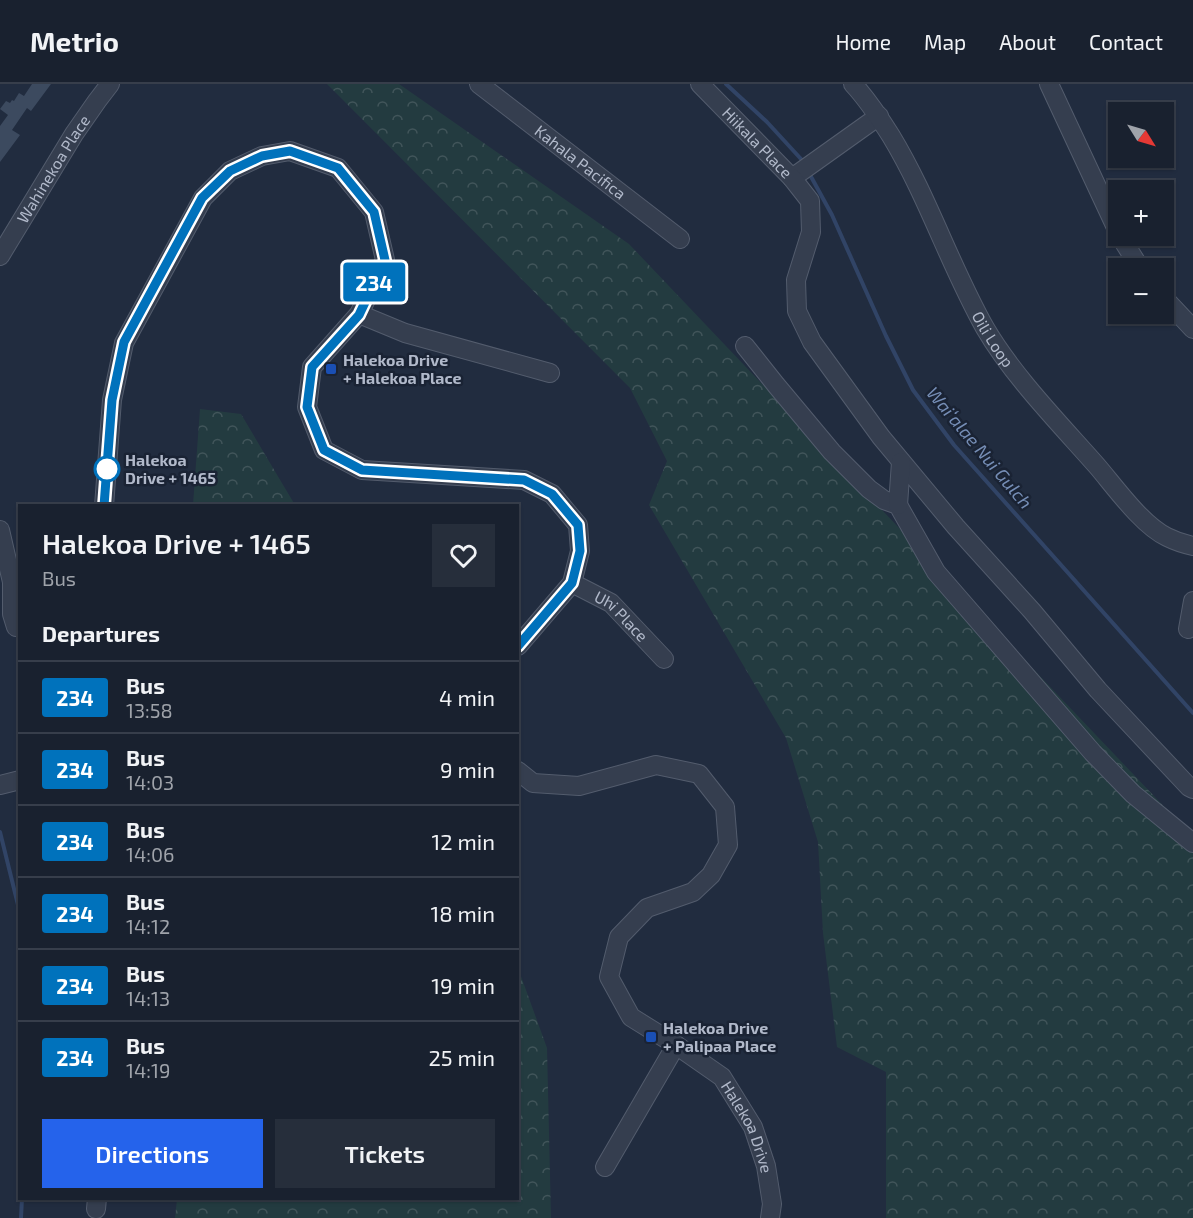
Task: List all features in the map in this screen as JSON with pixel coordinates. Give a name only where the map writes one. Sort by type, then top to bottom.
[{"type":"street","name":"Wahinekoa Place","points":[[0,256],[80,125],[110,84]]},
{"type":"street","name":"Kahala Pacifica","points":[[479,84],[680,238]]},
{"type":"street","name":"Hiikala Place","points":[[700,84],[796,174],[879,117]]},
{"type":"street","name":"Oili Loop","points":[[853,84],[879,117],[902,155],[967,294],[986,330],[1007,360],[1139,514],[1166,536],[1193,546]]},
{"type":"street","points":[[1049,84],[1108,211]]},
{"type":"street","points":[[104,504],[112,400],[124,342],[202,198],[230,171],[262,156],[290,151],[338,168],[374,212],[385,260],[359,315],[312,367],[307,407],[324,450],[362,470],[524,480],[552,494],[578,525],[580,551],[572,583],[519,641]]},
{"type":"street","points":[[796,174],[810,201],[811,232],[796,280],[797,311],[812,342],[881,437],[956,527],[1032,611],[1098,690],[1193,789]]},
{"type":"street","points":[[1174,309],[1193,329]]},
{"type":"street","points":[[359,315],[405,333],[550,373]]},
{"type":"street","points":[[745,346],[832,452],[869,489],[884,500],[897,505]]},
{"type":"street","points":[[902,462],[897,505],[936,572],[1093,753],[1132,794],[1193,843]]},
{"type":"street","points":[[0,530],[12,582],[12,614],[16,627]]},
{"type":"street","name":"Uhi Place","points":[[572,583],[611,603],[664,658]]},
{"type":"street","points":[[1188,629],[1193,601]]},
{"type":"street","name":"Halekoa Drive","points":[[519,772],[533,783],[579,786],[656,765],[699,774],[725,807],[728,845],[711,875],[693,892],[647,908],[619,937],[609,977],[631,1017],[722,1077],[753,1127],[766,1166],[772,1204],[770,1218]]},
{"type":"street","points":[[0,785],[18,780]]},
{"type":"street","points":[[605,1167],[676,1045]]},
{"type":"green space","points":[[327,84],[399,84],[629,244],[1193,837],[1193,1218],[886,1218],[886,1072],[837,1047],[823,933],[818,842],[786,738],[649,505],[667,461],[630,388]]},
{"type":"green space","points":[[200,409],[241,414],[294,504],[193,504]]},
{"type":"green space","points":[[519,971],[547,1048],[551,1218],[175,1218],[177,1200],[519,1200]]},
{"type":"building","points":[[32,84],[51,84],[31,111],[27,108],[12,130],[20,135],[0,162],[0,126],[8,115],[0,109],[6,101],[10,103],[14,101],[19,93],[24,96]]},
{"type":"waterway","name":"Waiʻalae Nui Gulch","points":[[726,84],[767,122],[804,164]]},
{"type":"waterway","name":"Waiʻalae Nui Gulch","points":[[809,173],[832,215],[886,336],[913,390],[954,445],[1193,713]]},
{"type":"waterway","points":[[0,832],[18,905]]},
{"type":"waterway","points":[[21,1218],[22,1200]]},
{"type":"bus line","name":"234","points":[[104,504],[112,400],[124,342],[202,198],[230,171],[262,156],[290,151],[338,168],[374,212],[385,260],[359,315],[312,367],[307,407],[324,450],[362,470],[524,480],[552,494],[578,525],[580,551],[572,583],[519,644]]},
{"type":"place","name":"Halekoa Drive + Halekoa Place","points":[[331,369]]},
{"type":"place","name":"Halekoa Drive + 1465","points":[[107,469]]},
{"type":"place","name":"Halekoa Drive + Palipaa Place","points":[[651,1037]]}]
